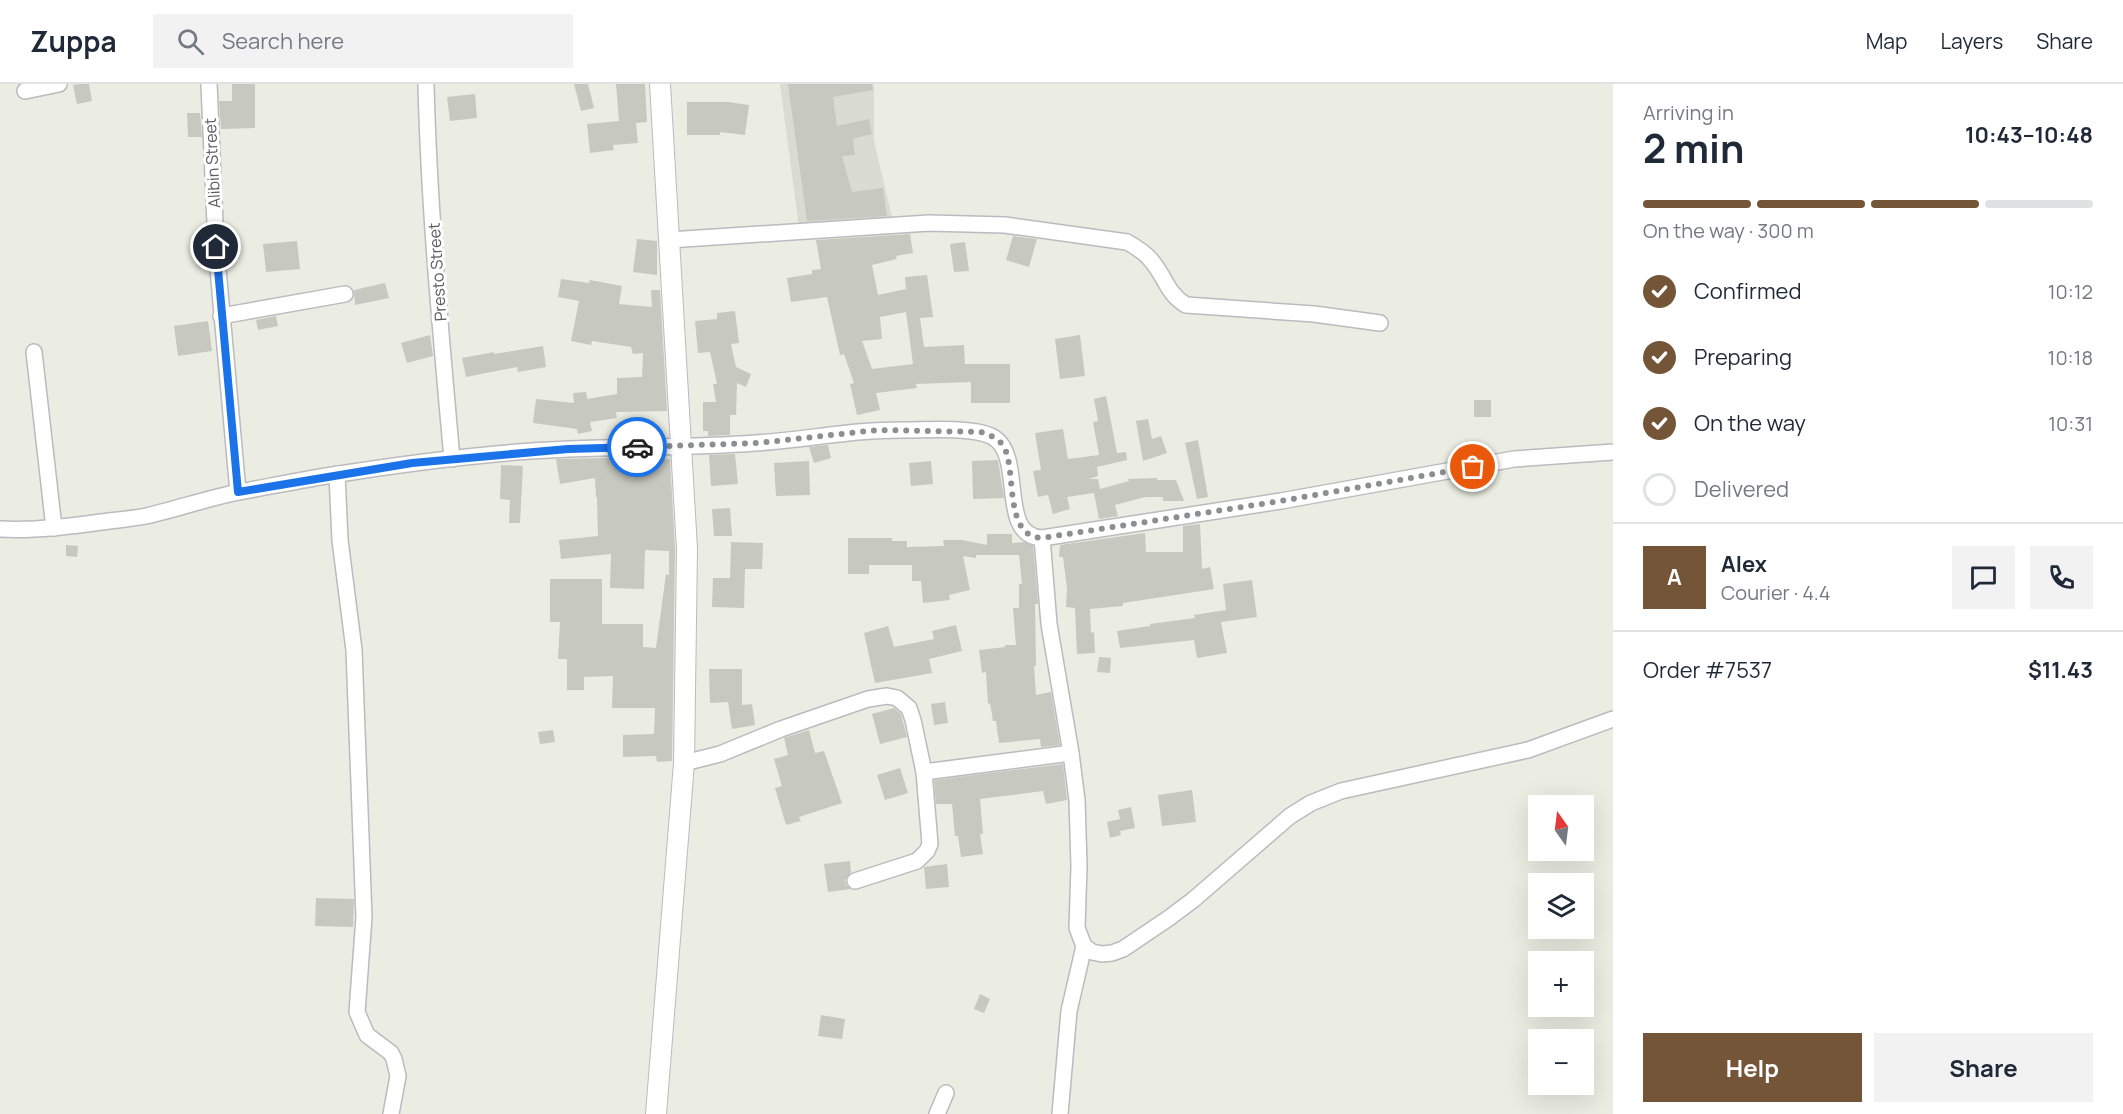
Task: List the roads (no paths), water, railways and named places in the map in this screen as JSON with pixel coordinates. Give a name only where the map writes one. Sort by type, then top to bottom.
[{"type":"street","points":[[25,91],[59,84]]},
{"type":"street","name":"Alibin Street","points":[[209,84],[216,247],[238,492]]},
{"type":"street","name":"Presto Street","points":[[426,84],[436,266],[452,459]]},
{"type":"street","points":[[656,1114],[684,763],[687,549],[660,84]]},
{"type":"street","points":[[669,240],[929,223],[1005,225],[1127,242],[1140,249],[1152,260],[1174,298],[1186,305],[1314,314],[1380,323]]},
{"type":"street","points":[[221,316],[345,294]]},
{"type":"street","points":[[34,351],[54,528]]},
{"type":"street","points":[[0,529],[54,528],[144,517],[238,492],[337,474],[452,459],[568,449],[758,443],[878,430],[981,432],[991,436],[1004,447],[1008,458],[1015,509],[1022,528],[1031,536],[1042,538],[1281,501],[1514,459],[1613,452]]},
{"type":"street","points":[[337,474],[340,540],[354,650],[357,720],[364,917],[357,1012],[367,1035],[391,1053],[394,1059],[398,1076],[391,1114]]},
{"type":"street","points":[[1042,538],[1049,624],[1077,800],[1079,866],[1077,928],[1084,946],[1092,952],[1102,954],[1123,949],[1193,900],[1290,816],[1311,803],[1341,791],[1528,750],[1613,719]]},
{"type":"street","points":[[684,763],[720,754],[782,729],[868,699],[887,696],[897,698],[909,708],[924,772],[930,844],[927,851],[917,861],[855,881]]},
{"type":"street","points":[[924,772],[1071,753]]},
{"type":"street","points":[[1060,1114],[1069,1011],[1084,946]]},
{"type":"street","points":[[937,1114],[946,1093]]}]
